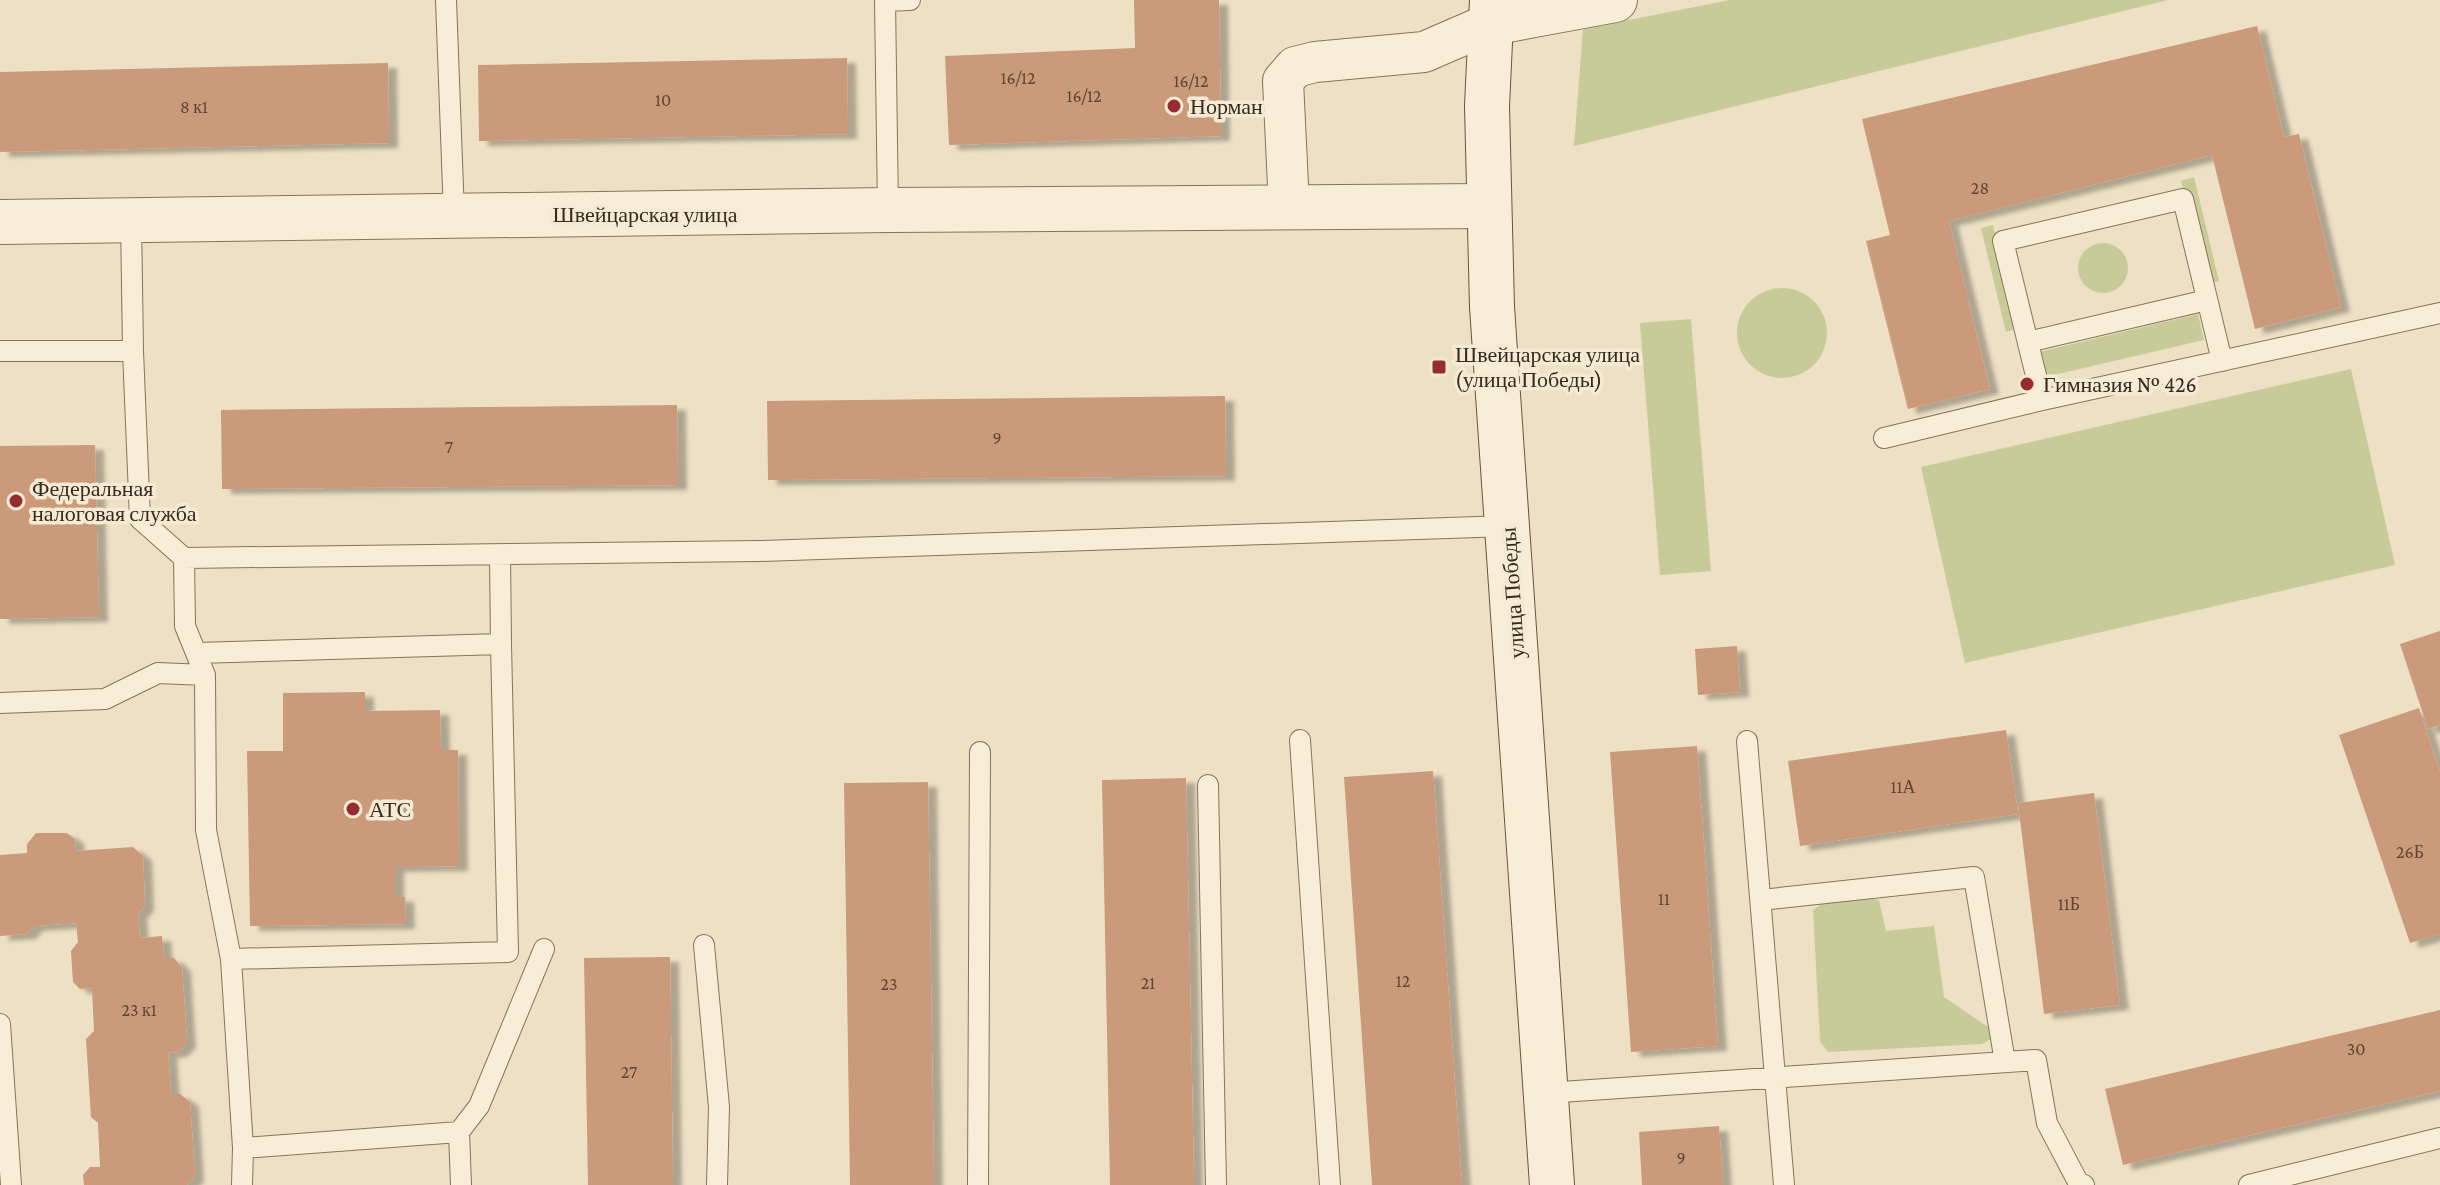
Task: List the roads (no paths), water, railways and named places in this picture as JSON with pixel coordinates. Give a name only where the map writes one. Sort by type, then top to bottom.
[{"type":"street","points":[[1289,206],[1283,81],[1295,67],[1315,62],[1424,52],[1491,11],[1615,0]]},
{"type":"street","name":"улица Победы","points":[[1491,11],[1487,106],[1488,206],[1552,1185]]},
{"type":"street","name":"Швейцарская улица","points":[[0,222],[888,210],[1488,206]]},
{"type":"lane","points":[[446,0],[454,215]]},
{"type":"lane","points":[[888,210],[885,1],[910,0]]},
{"type":"lane","points":[[2042,400],[2003,241],[2183,199],[2222,361]]},
{"type":"lane","points":[[131,220],[140,519],[184,558],[759,551],[1507,526]]},
{"type":"lane","points":[[2028,342],[2207,300]]},
{"type":"lane","points":[[1884,438],[2042,400],[2440,313]]},
{"type":"lane","points":[[0,351],[133,351]]},
{"type":"lane","points":[[231,959],[508,952],[500,555]]},
{"type":"lane","points":[[184,558],[185,626],[205,675],[206,830],[231,959],[243,1148],[242,1185]]},
{"type":"lane","points":[[197,653],[501,644]]},
{"type":"lane","points":[[0,703],[105,699],[158,673],[205,675]]},
{"type":"lane","points":[[1300,740],[1330,1185]]},
{"type":"lane","points":[[1747,741],[1784,1185]]},
{"type":"lane","points":[[978,1185],[980,752]]},
{"type":"lane","points":[[1208,785],[1216,1185]]},
{"type":"lane","points":[[1761,900],[1974,877],[2005,1062]]},
{"type":"lane","points":[[704,945],[719,1107],[717,1185]]},
{"type":"lane","points":[[461,1185],[459,1132],[479,1106],[544,949]]},
{"type":"lane","points":[[0,1024],[11,1185]]},
{"type":"lane","points":[[1546,1093],[2036,1060],[2047,1123],[2078,1182],[2084,1185]]},
{"type":"lane","points":[[243,1148],[459,1132]]},
{"type":"lane","points":[[2249,1185],[2440,1138]]},
{"type":"place","name":"Норман","points":[[1174,106]]},
{"type":"place","name":"Швейцарская улица (улица Победы)","points":[[1439,367]]},
{"type":"place","name":"Гимназия № 426","points":[[2027,384]]},
{"type":"place","name":"Федеральная налоговая служба","points":[[16,501]]},
{"type":"place","name":"АТС","points":[[353,809]]}]
